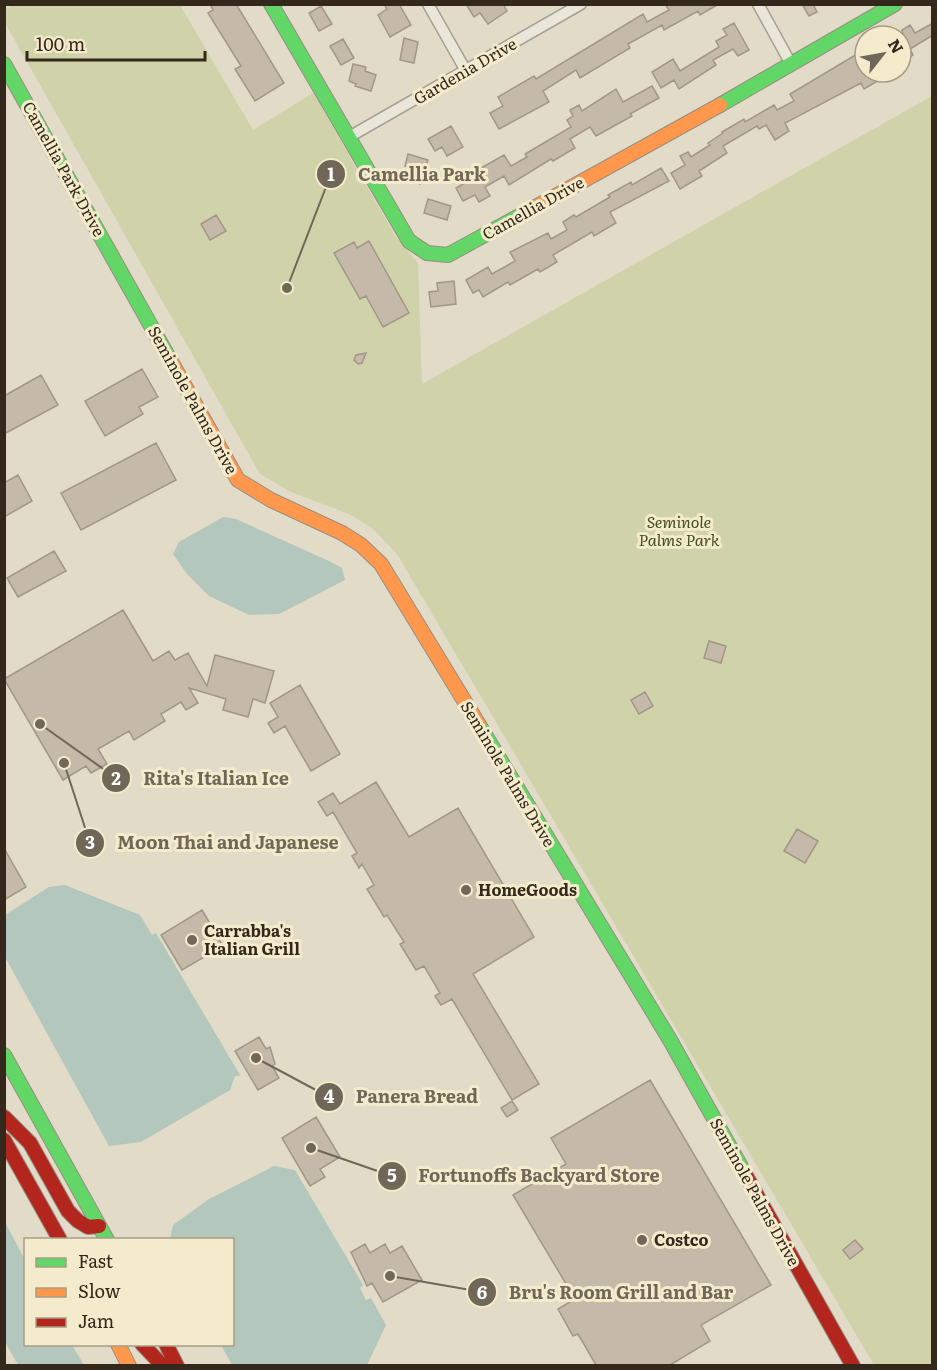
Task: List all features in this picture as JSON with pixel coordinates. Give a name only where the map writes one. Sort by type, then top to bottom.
[{"type":"main road","name":"Camellia Drive","points":[[271,4],[409,241],[431,255],[448,255],[895,4]]},
{"type":"main road","name":"Camellia Park Drive","points":[[4,64],[105,242]]},
{"type":"main road","name":"Seminole Palms Drive","points":[[105,242],[238,480],[271,500],[342,533],[361,545],[381,564],[670,1040],[853,1365]]},
{"type":"main road","points":[[4,1055],[106,1238]]},
{"type":"main road","points":[[4,1117],[30,1143],[69,1211],[78,1221],[88,1227],[99,1226]]},
{"type":"main road","points":[[4,1140],[59,1238]]},
{"type":"main road","points":[[119,1346],[129,1365]]},
{"type":"main road","points":[[144,1346],[163,1365]]},
{"type":"main road","points":[[167,1346],[177,1365]]},
{"type":"street","points":[[428,4],[466,71]]},
{"type":"street","name":"Gardenia Drive","points":[[350,137],[581,4]]},
{"type":"street","points":[[758,4],[791,64]]},
{"type":"green space","name":"Seminole Palms Park","points":[[15,4],[180,5],[253,130],[313,93],[396,237],[418,263],[422,384],[932,96],[932,1365],[874,1365],[397,554],[372,528],[349,514],[291,492],[260,474],[5,23],[4,10]]},
{"type":"shaded area","points":[[223,517],[236,519],[329,561],[342,568],[345,580],[279,614],[249,615],[209,596],[187,574],[173,554],[179,542]]},
{"type":"shaded area","points":[[65,885],[140,915],[152,935],[156,933],[240,1075],[235,1076],[230,1090],[141,1142],[109,1146],[5,957],[5,915],[49,887]]},
{"type":"shaded area","points":[[274,1166],[295,1170],[363,1285],[360,1288],[366,1300],[371,1298],[386,1325],[367,1365],[232,1365],[222,1346],[234,1346],[234,1238],[170,1238],[173,1225],[209,1199]]},
{"type":"shaded area","points":[[5,1222],[24,1258],[24,1346],[73,1346],[84,1365],[18,1365],[5,1342]]},
{"type":"building","points":[[210,4],[236,4],[284,83],[255,101],[235,69],[241,66],[208,13],[213,10]]},
{"type":"building","points":[[384,4],[399,4],[411,25],[390,37],[378,15],[387,9]]},
{"type":"building","points":[[466,4],[503,4],[507,11],[488,24],[480,13],[474,17]]},
{"type":"building","points":[[665,4],[719,4],[700,15],[698,11],[664,30],[662,25],[628,44],[630,48],[580,78],[576,70],[543,91],[549,102],[499,129],[490,113],[503,106],[498,97],[534,76],[536,79],[643,14],[647,22],[669,10]]},
{"type":"building","points":[[802,4],[813,4],[817,12],[809,16]]},
{"type":"building","points":[[321,6],[332,24],[319,31],[309,13]]},
{"type":"building","points":[[734,23],[749,50],[738,56],[733,49],[713,60],[716,65],[679,89],[674,80],[661,88],[652,72],[673,59],[680,71],[719,47],[716,41],[727,35],[723,29]]},
{"type":"building","points":[[933,23],[933,35],[913,47],[913,30],[915,33]]},
{"type":"building","points":[[404,38],[418,42],[414,63],[400,60]]},
{"type":"building","points":[[343,39],[354,58],[341,65],[330,46]]},
{"type":"building","points":[[853,56],[853,84],[859,84],[785,123],[789,131],[775,140],[766,125],[759,129],[757,126],[723,146],[727,153],[699,171],[702,176],[680,189],[671,173],[685,165],[680,156],[688,152],[691,157],[710,145],[708,143],[722,132],[744,119],[745,122],[774,105],[777,110],[794,101],[790,94]]},
{"type":"building","points":[[353,64],[366,67],[365,71],[376,75],[371,91],[355,86],[356,84],[349,81]]},
{"type":"building","points":[[862,84],[873,84],[864,89]]},
{"type":"building","points":[[652,86],[659,98],[630,114],[632,116],[596,136],[590,127],[570,139],[575,148],[553,161],[551,159],[509,185],[504,176],[485,187],[490,196],[479,202],[475,195],[463,201],[456,188],[484,172],[481,168],[504,155],[511,166],[527,157],[525,154],[571,127],[567,120],[573,116],[570,110],[579,105],[582,111],[616,89],[623,102]]},
{"type":"building","points":[[451,126],[463,147],[447,156],[442,147],[435,151],[428,139]]},
{"type":"building","points":[[408,154],[428,160],[420,184],[407,179],[410,168],[405,166]]},
{"type":"building","points":[[661,168],[669,181],[610,212],[616,223],[594,236],[592,232],[553,255],[557,262],[540,272],[538,269],[510,285],[508,282],[483,297],[479,290],[473,293],[466,280],[488,267],[492,274],[515,261],[510,252],[548,233],[551,239],[567,230],[563,222],[610,197],[608,195],[631,182],[632,185]]},
{"type":"building","points":[[428,199],[451,206],[447,220],[424,213]]},
{"type":"building","points":[[216,215],[226,231],[210,240],[201,224]]},
{"type":"building","points":[[369,241],[409,313],[383,327],[366,296],[360,299],[334,253],[354,242],[357,248]]},
{"type":"building","points":[[454,281],[456,304],[431,307],[429,292],[438,291],[437,283]]},
{"type":"building","points":[[366,353],[362,363],[358,364],[354,360],[356,355]]},
{"type":"building","points":[[142,369],[158,397],[139,407],[143,414],[105,436],[85,401]]},
{"type":"building","points":[[41,375],[58,405],[4,434],[4,396]]},
{"type":"building","points":[[156,443],[176,480],[81,530],[61,493]]},
{"type":"building","points":[[18,475],[32,501],[4,517],[4,483]]},
{"type":"building","points":[[54,551],[66,571],[18,597],[7,578]]},
{"type":"building","points":[[123,610],[153,661],[169,651],[175,660],[188,653],[207,686],[215,655],[274,671],[265,703],[253,699],[248,717],[223,710],[226,699],[189,688],[198,703],[186,710],[181,702],[161,714],[165,721],[134,740],[129,731],[98,749],[107,764],[91,773],[86,766],[63,780],[4,679]]},
{"type":"building","points":[[709,641],[726,646],[721,663],[704,658]]},
{"type":"building","points":[[300,685],[340,754],[311,771],[285,726],[274,733],[268,723],[278,717],[270,703]]},
{"type":"building","points":[[645,692],[653,706],[639,714],[631,700]]},
{"type":"building","points":[[376,782],[409,837],[458,808],[534,937],[473,974],[539,1084],[512,1100],[452,999],[441,1005],[435,996],[440,993],[424,966],[416,970],[400,944],[404,942],[387,915],[384,917],[367,889],[374,885],[362,864],[359,868],[352,856],[357,853],[333,812],[327,816],[318,802],[333,793],[340,804]]},
{"type":"building","points":[[797,829],[818,841],[805,863],[784,851]]},
{"type":"building","points":[[4,848],[26,887],[4,900]]},
{"type":"building","name":"Carrabba's Italian Grill","points":[[202,910],[223,946],[182,970],[161,935]]},
{"type":"building","points":[[259,1037],[266,1049],[270,1047],[275,1064],[272,1066],[279,1078],[258,1090],[235,1051]]},
{"type":"building","name":"Costco","points":[[650,1080],[771,1285],[701,1325],[710,1341],[670,1365],[596,1365],[578,1334],[573,1336],[558,1309],[575,1299],[513,1195],[566,1164],[551,1138]]},
{"type":"building","points":[[512,1101],[518,1110],[507,1117],[501,1108]]},
{"type":"building","points":[[316,1117],[340,1157],[320,1169],[325,1177],[310,1186],[282,1138]]},
{"type":"building","points":[[855,1240],[863,1249],[850,1259],[843,1250]]},
{"type":"building","points":[[365,1244],[370,1253],[385,1244],[390,1253],[402,1246],[422,1280],[383,1302],[372,1283],[367,1286],[351,1252]]},
{"type":"traffic: fast","points":[[271,4],[409,241],[427,253],[448,255],[523,214]]},
{"type":"traffic: fast","points":[[720,105],[895,4]]},
{"type":"traffic: fast","points":[[4,64],[169,358]]},
{"type":"traffic: fast","points":[[479,725],[670,1040],[745,1174]]},
{"type":"traffic: fast","points":[[4,1055],[106,1238]]},
{"type":"traffic: slow","points":[[523,214],[720,105]]},
{"type":"traffic: slow","points":[[169,358],[238,480],[271,500],[342,533],[361,545],[381,564],[479,725]]},
{"type":"traffic: slow","points":[[119,1346],[129,1366]]},
{"type":"traffic: jam","points":[[4,1117],[30,1143],[68,1211],[88,1227],[99,1226]]},
{"type":"traffic: jam","points":[[4,1140],[59,1238]]},
{"type":"traffic: jam","points":[[745,1174],[853,1366]]},
{"type":"traffic: jam","points":[[144,1346],[163,1366]]},
{"type":"traffic: jam","points":[[167,1346],[177,1366]]},
{"type":"place","name":"Camellia Park","points":[[287,288]]},
{"type":"place","name":"Rita's Italian Ice","points":[[40,724]]},
{"type":"place","name":"Moon Thai and Japanese","points":[[64,763]]},
{"type":"place","name":"HomeGoods","points":[[466,890]]},
{"type":"place","name":"Carrabba's Italian Grill","points":[[192,940]]},
{"type":"place","name":"Panera Bread","points":[[256,1058]]},
{"type":"place","name":"Fortunoffs Backyard Store","points":[[311,1148]]},
{"type":"place","name":"Costco","points":[[642,1240]]},
{"type":"place","name":"Bru's Room Grill and Bar","points":[[390,1276]]}]
